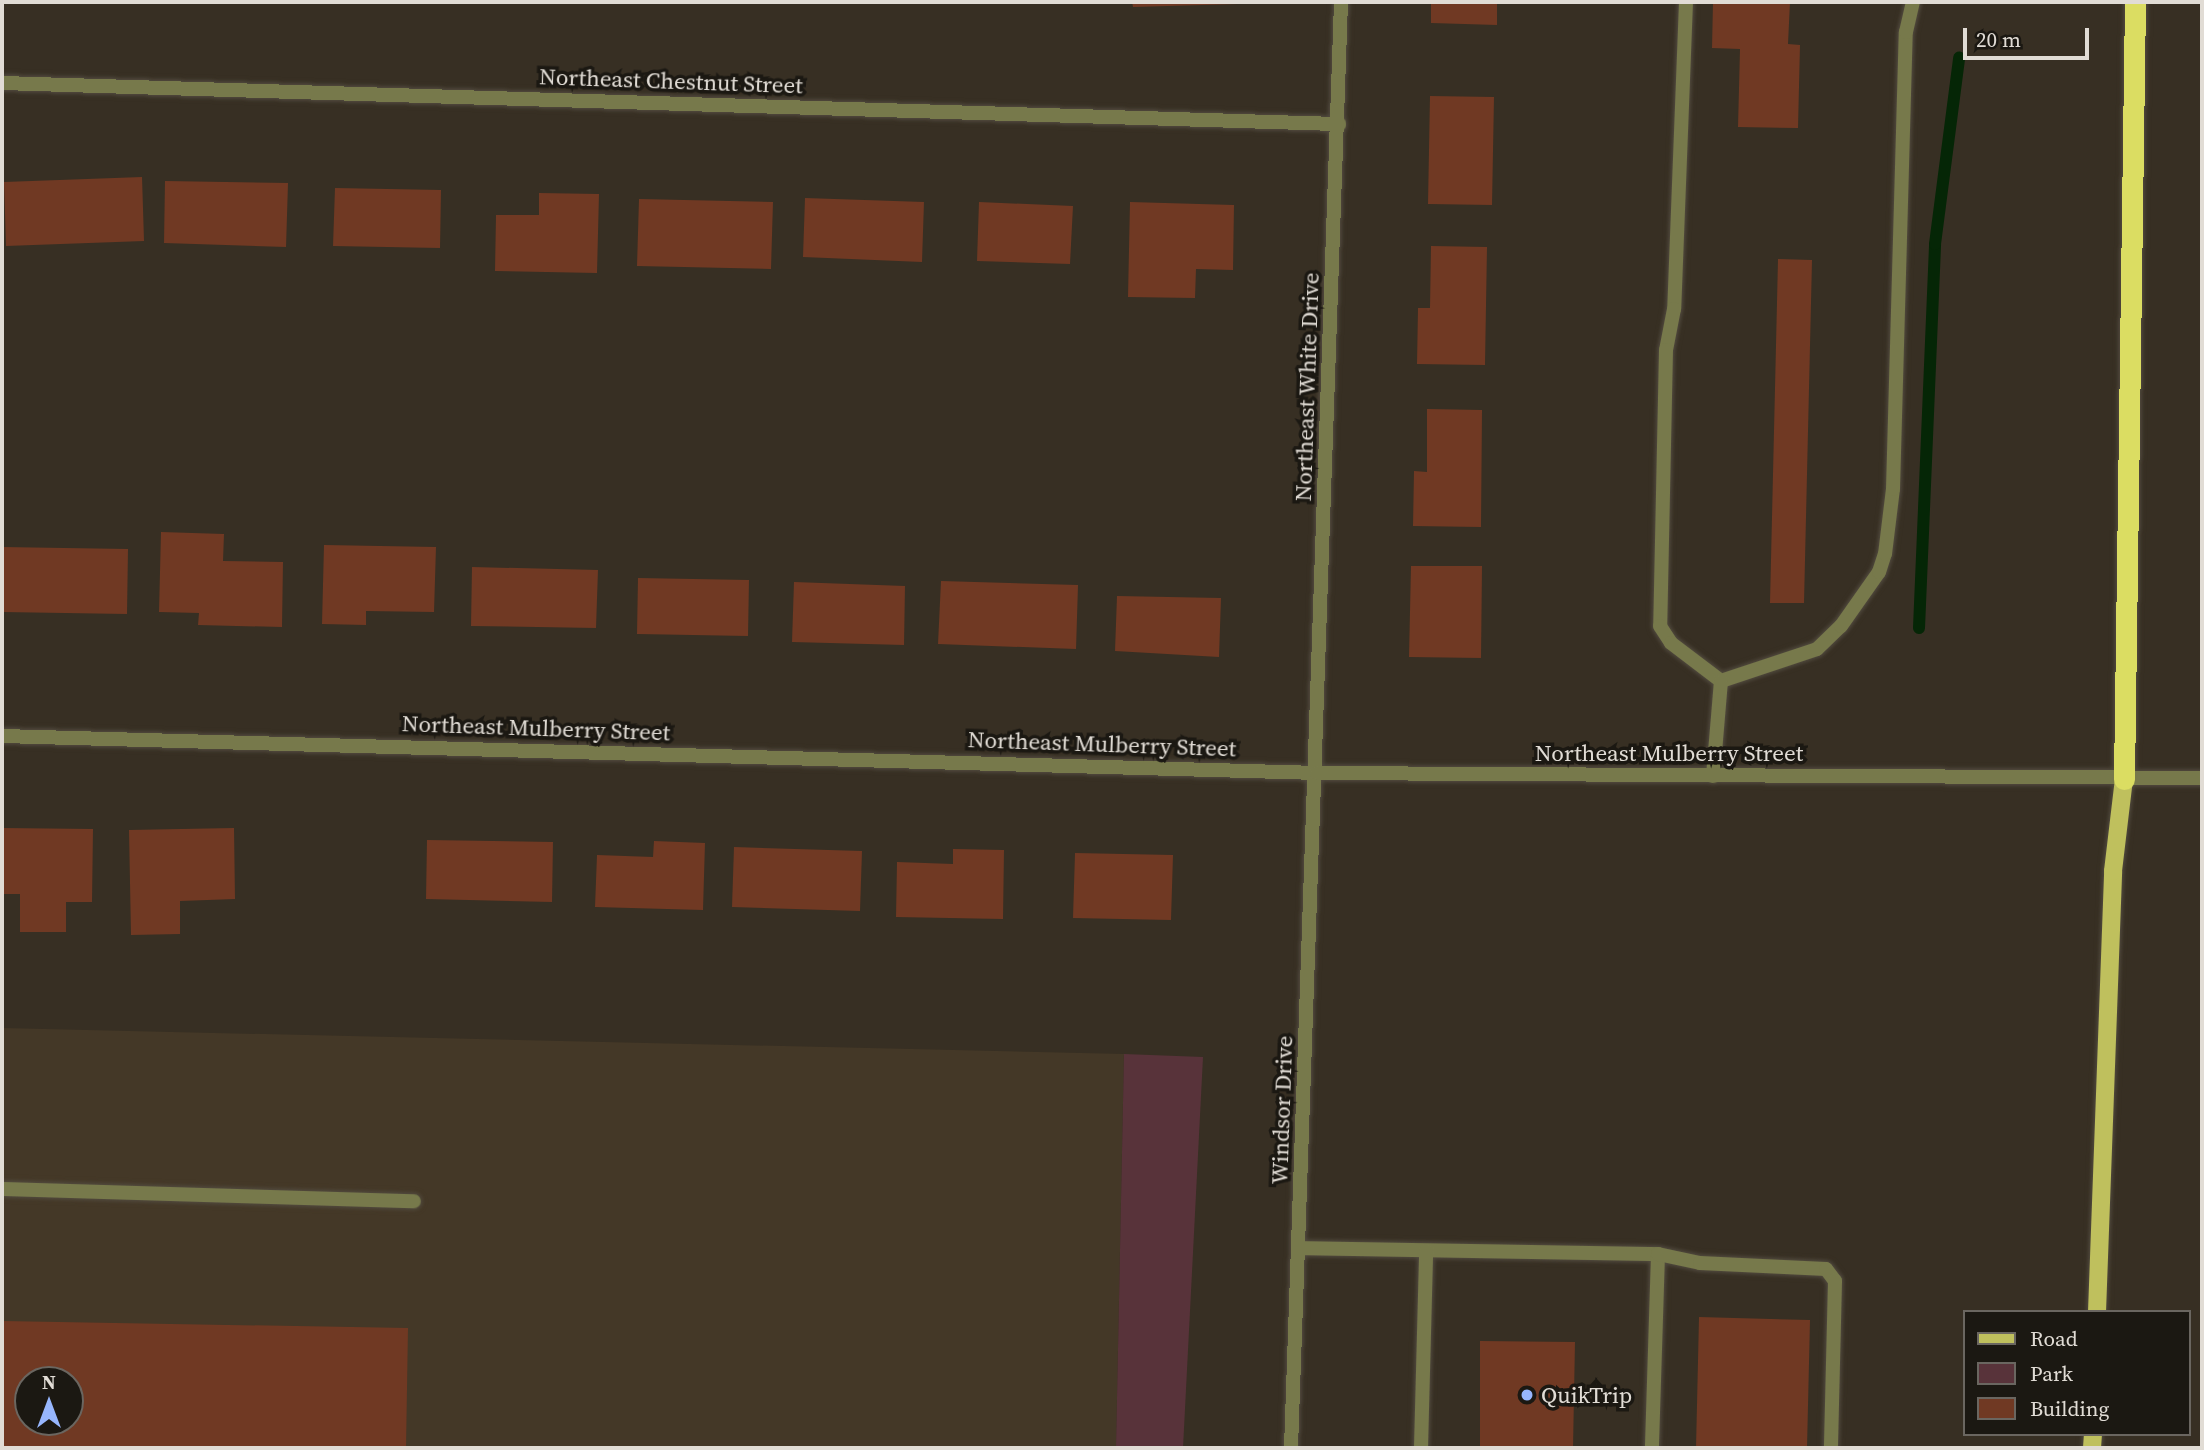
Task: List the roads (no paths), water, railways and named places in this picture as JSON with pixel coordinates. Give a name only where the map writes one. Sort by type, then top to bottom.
[{"type":"highway","points":[[2124,779],[2135,2]]},
{"type":"main road","points":[[2097,1310],[2113,871],[2124,779]]},
{"type":"street","name":"Northeast White Drive","points":[[1317,773],[1341,2]]},
{"type":"street","points":[[1686,2],[1674,309],[1666,350],[1660,626],[1671,643],[1721,681]]},
{"type":"street","points":[[1721,681],[1817,649],[1841,626],[1879,572],[1885,554],[1893,489],[1906,32],[1913,2]]},
{"type":"street","name":"Northeast Chestnut Street","points":[[2,83],[1339,124]]},
{"type":"street","points":[[1713,776],[1721,681]]},
{"type":"street","name":"Northeast Mulberry Street","points":[[2,736],[1317,773],[2202,778]]},
{"type":"street","name":"Windsor Drive","points":[[1291,1448],[1317,773]]},
{"type":"street","points":[[2,1189],[414,1201]]},
{"type":"street","points":[[1300,1248],[1658,1254],[1700,1263],[1826,1269],[1835,1281],[1831,1448]]},
{"type":"street","points":[[1421,1448],[1426,1251]]},
{"type":"street","points":[[1652,1448],[1658,1254]]},
{"type":"waterway","points":[[1919,628],[1935,244],[1959,58]]},
{"type":"place","name":"QuikTrip","points":[[1527,1395]]}]
